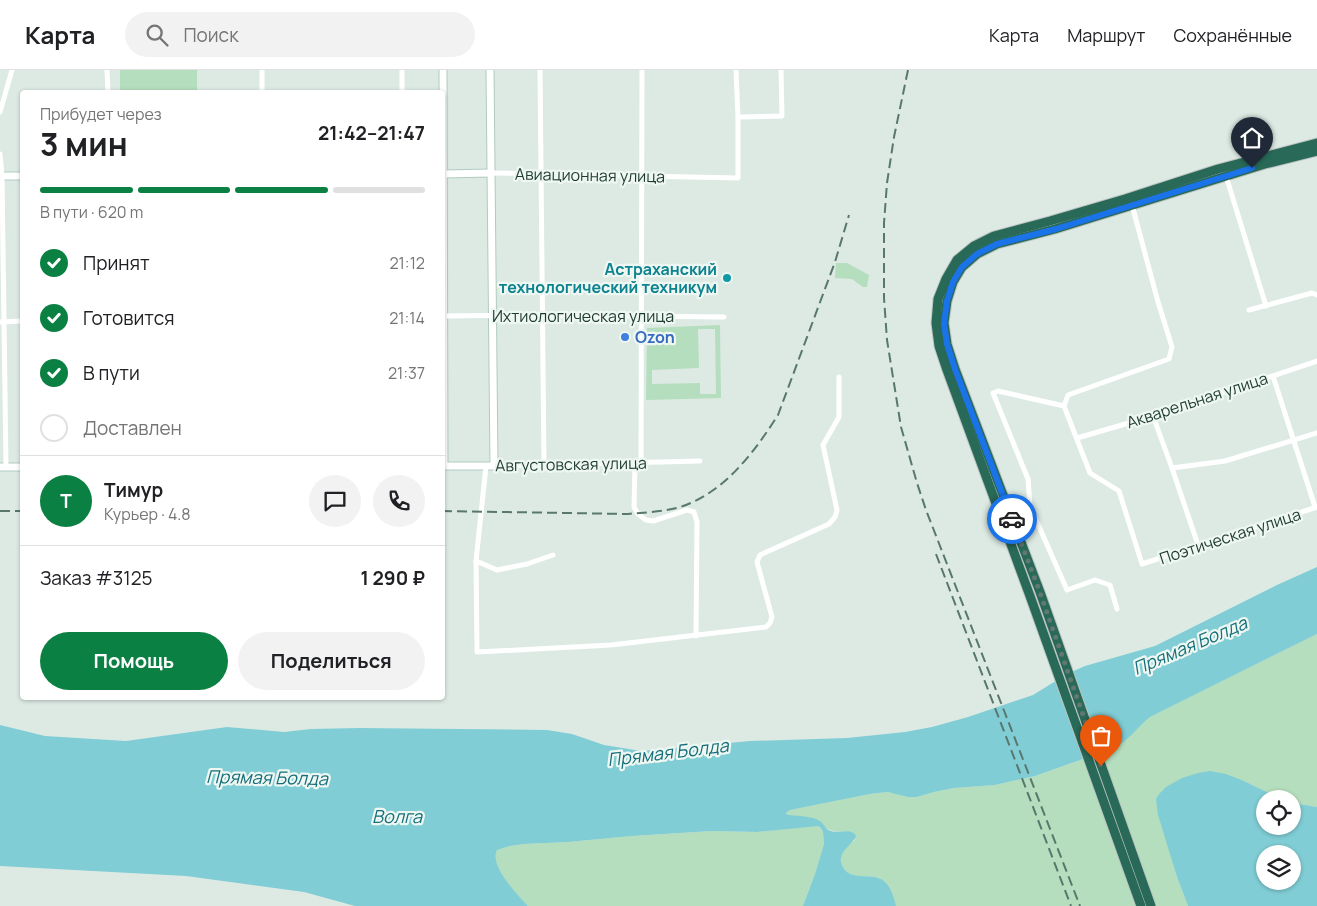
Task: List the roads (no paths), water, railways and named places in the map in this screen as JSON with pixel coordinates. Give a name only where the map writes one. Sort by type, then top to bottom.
[{"type":"highway","points":[[1151,906],[1030,596],[939,346],[936,323],[938,299],[946,279],[957,260],[980,242],[994,236],[1148,192],[1218,169],[1317,143]]},
{"type":"highway","points":[[1141,906],[1040,592],[955,369],[947,344],[944,324],[947,301],[953,282],[962,267],[977,254],[997,244],[1056,229],[1265,164],[1317,151]]},
{"type":"street","points":[[0,112],[12,70]]},
{"type":"street","points":[[107,70],[108,90]]},
{"type":"street","points":[[262,70],[262,90]]},
{"type":"street","points":[[402,70],[402,90]]},
{"type":"street","points":[[442,70],[442,90]]},
{"type":"street","points":[[490,70],[492,173],[490,466],[476,561],[477,652],[611,645],[766,628],[770,624],[772,617],[757,562],[760,555],[829,524],[835,517],[837,510],[824,446],[839,417],[839,377]]},
{"type":"street","points":[[540,70],[544,465]]},
{"type":"street","points":[[642,70],[642,317],[638,462],[634,507],[638,514],[646,520],[653,521],[687,510],[694,512],[697,522],[696,636]]},
{"type":"street","points":[[736,70],[738,117],[782,116],[781,70]]},
{"type":"street","name":"Авиационная улица","points":[[445,174],[492,173],[738,178],[738,117]]},
{"type":"street","points":[[0,154],[3,467],[20,467]]},
{"type":"street","points":[[1,176],[20,176]]},
{"type":"street","points":[[1226,176],[1266,306]]},
{"type":"street","points":[[1077,438],[1064,406],[1068,395],[1169,359],[1172,347],[1132,205]]},
{"type":"street","points":[[1249,310],[1312,293],[1317,294]]},
{"type":"street","name":"Ихтиологическая улица","points":[[445,316],[724,317]]},
{"type":"street","points":[[2,322],[20,321]]},
{"type":"street","name":"Акварельная улица","points":[[1077,438],[1153,416],[1317,361]]},
{"type":"street","points":[[1273,376],[1316,507]]},
{"type":"street","points":[[1064,406],[998,391],[993,393],[1028,479],[1030,506],[1066,590],[1095,580],[1110,585],[1117,609]]},
{"type":"street","points":[[1153,416],[1198,546]]},
{"type":"street","points":[[1172,468],[1225,461],[1317,433]]},
{"type":"street","name":"Поэтическая улица","points":[[1077,438],[1090,473],[1119,491],[1142,564],[1316,507]]},
{"type":"street","name":"Августовская улица","points":[[445,466],[700,460]]},
{"type":"street","points":[[476,561],[497,570],[526,564],[553,555]]},
{"type":"water","name":"Волга","points":[[1317,567],[1317,634],[1150,717],[1117,747],[1035,776],[995,785],[954,788],[917,797],[908,797],[888,792],[870,794],[787,812],[786,814],[789,815],[816,819],[831,831],[854,833],[855,839],[842,855],[842,865],[850,874],[879,878],[884,881],[890,889],[896,906],[803,906],[824,844],[823,832],[818,826],[757,832],[712,831],[524,844],[497,850],[497,864],[501,872],[528,906],[355,906],[304,892],[186,876],[0,866],[0,725],[45,736],[126,741],[227,727],[284,732],[311,729],[359,728],[547,730],[572,734],[604,745],[641,751],[750,741],[847,738],[905,732],[968,717],[1033,695],[1067,674],[1085,666],[1155,646]]},
{"type":"water","points":[[1210,771],[1226,774],[1262,790],[1256,790],[1256,835],[1301,835],[1301,804],[1317,807],[1317,906],[1188,906],[1158,815],[1156,799],[1166,787],[1182,778]]},
{"type":"railway","points":[[908,70],[894,137],[887,183],[884,223],[884,298],[887,340],[901,427],[926,510],[1080,906]]},
{"type":"railway","points":[[445,511],[628,514],[672,509],[686,505],[714,489],[739,468],[760,442],[778,415],[835,262],[849,215]]},
{"type":"railway","points":[[0,511],[20,511]]},
{"type":"railway","points":[[936,554],[1071,906]]},
{"type":"place","name":"Астраханский технологический техникум","points":[[727,278]]},
{"type":"place","name":"Ozon","points":[[625,337]]},
{"type":"water label","name":"Прямая Болда","points":[[1190,646]]},
{"type":"water label","name":"Прямая Болда","points":[[668,753]]},
{"type":"water label","name":"Прямая Болда","points":[[267,778]]}]
